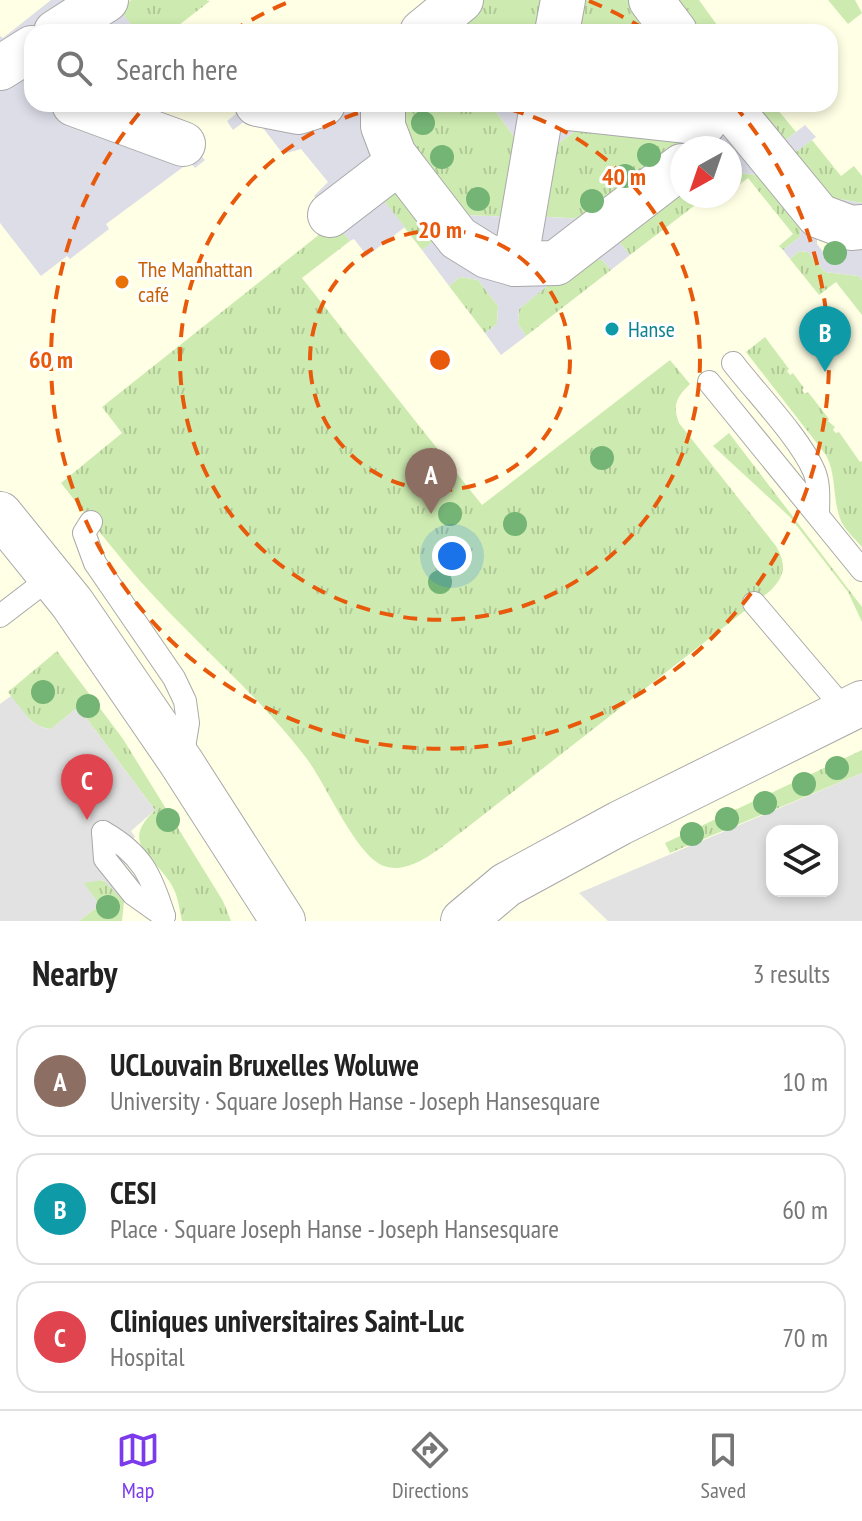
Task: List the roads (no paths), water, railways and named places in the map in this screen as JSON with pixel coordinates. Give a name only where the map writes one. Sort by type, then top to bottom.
[{"type":"street","points":[[68,24],[106,0]]},
{"type":"street","points":[[558,24],[563,0]]},
{"type":"street","points":[[651,0],[669,24]]},
{"type":"street","points":[[431,24],[457,2]]},
{"type":"street","points":[[0,68],[24,53]]},
{"type":"street","points":[[0,77],[24,86]]},
{"type":"street","points":[[97,112],[183,144]]},
{"type":"street","points":[[383,112],[383,126],[399,162],[458,238],[487,256],[515,264],[556,263],[670,168]]},
{"type":"street","points":[[515,264],[541,112]]},
{"type":"street","points":[[575,112],[708,136]]},
{"type":"street","points":[[742,148],[772,158],[819,216],[858,232]]},
{"type":"street","points":[[330,215],[399,162]]},
{"type":"street","points":[[0,514],[51,577],[181,762],[283,921]]},
{"type":"street","points":[[476,916],[506,885],[843,698]]},
{"type":"lane","points":[[733,363],[803,451],[815,473],[819,493],[818,515]]},
{"type":"lane","points":[[709,382],[862,570]]},
{"type":"lane","points":[[91,522],[84,533],[95,563],[174,678],[185,701],[188,723],[181,762]]},
{"type":"lane","points":[[0,616],[51,577]]},
{"type":"lane","points":[[761,612],[843,698]]},
{"type":"place","name":"The Manhattan café","points":[[122,282]]},
{"type":"place","name":"Hanse","points":[[612,329]]},
{"type":"place","name":"CESI","points":[[825,372]]},
{"type":"place","name":"UCLouvain Bruxelles Woluwe","points":[[431,514]]},
{"type":"place","name":"Cliniques universitaires Saint-Luc","points":[[87,820]]}]
